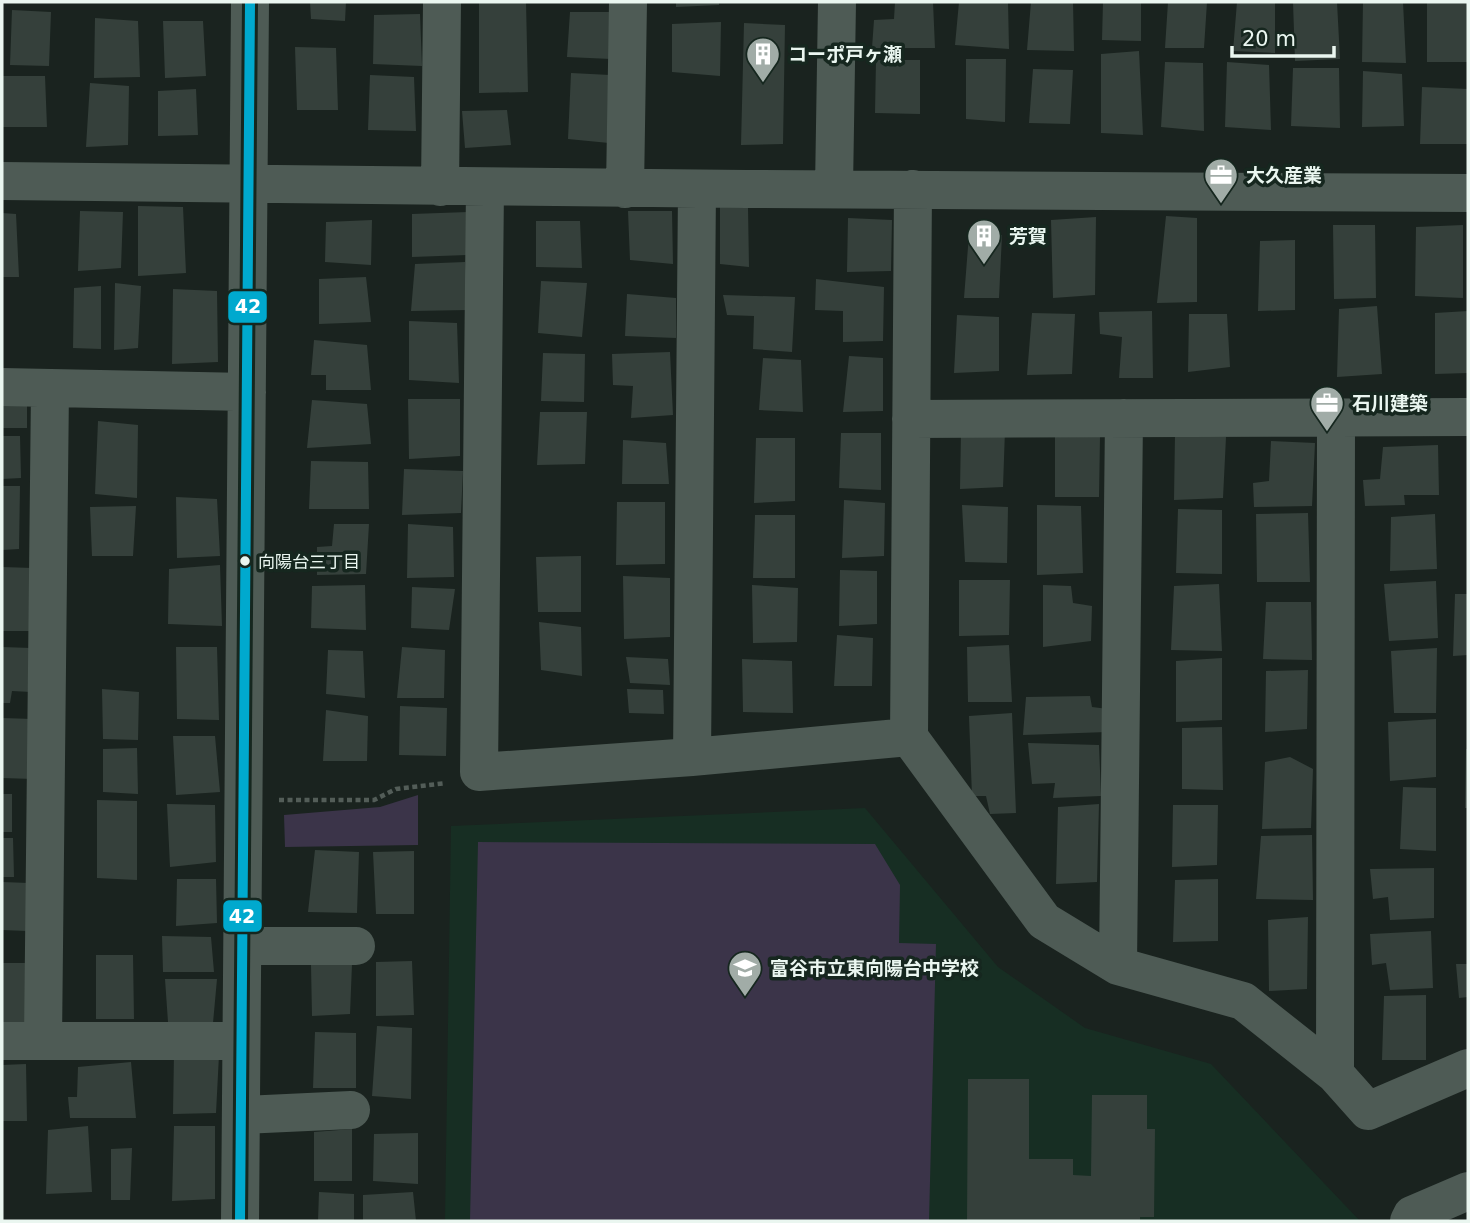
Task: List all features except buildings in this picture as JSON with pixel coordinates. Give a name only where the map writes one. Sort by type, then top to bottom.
[{"type":"street","points":[[235,2],[250,2],[240,1221]]},
{"type":"street","points":[[440,187],[442,2]]},
{"type":"street","points":[[625,189],[628,2]]},
{"type":"street","points":[[834,188],[837,2]]},
{"type":"street","points":[[2,181],[625,189],[1468,193]]},
{"type":"street","points":[[485,187],[479,772],[692,757],[909,737]]},
{"type":"street","points":[[692,757],[697,189]]},
{"type":"street","points":[[913,189],[909,737],[1044,921],[1118,966],[1243,1001],[1335,1074],[1368,1111],[1468,1068]]},
{"type":"street","points":[[2,387],[247,392]]},
{"type":"street","points":[[43,1041],[50,388]]},
{"type":"street","points":[[911,419],[1468,417]]},
{"type":"street","points":[[1118,966],[1124,418]]},
{"type":"street","points":[[1335,1074],[1336,418]]},
{"type":"street","points":[[243,946],[356,946]]},
{"type":"street","points":[[2,1041],[241,1041]]},
{"type":"street","points":[[241,1115],[351,1110]]},
{"type":"street","points":[[1409,1221],[1412,1215],[1468,1191]]},
{"type":"path","points":[[277,800],[374,800],[396,789],[460,782],[479,772]]},
{"type":"shaded area","points":[[418,795],[418,845],[285,847],[284,815],[380,807]]},
{"type":"shaded area","name":"富谷市立東向陽台中学校","points":[[865,808],[998,967],[1085,1028],[1211,1064],[1360,1221],[445,1221],[451,826]]},
{"type":"shaded area","name":"富谷市立東向陽台中学校","points":[[478,842],[875,844],[900,885],[899,943],[936,944],[929,1221],[470,1221]]},
{"type":"transit line","name":"42","points":[[240,1221],[250,2]]},
{"type":"place","name":"コーポ戸ヶ瀬","points":[[763,84]]},
{"type":"place","name":"大久産業","points":[[1221,205]]},
{"type":"place","name":"芳賀","points":[[984,266]]},
{"type":"place","name":"石川建築","points":[[1327,433]]},
{"type":"place","name":"向陽台三丁目","points":[[245,561]]},
{"type":"place","name":"富谷市立東向陽台中学校","points":[[745,998]]}]
